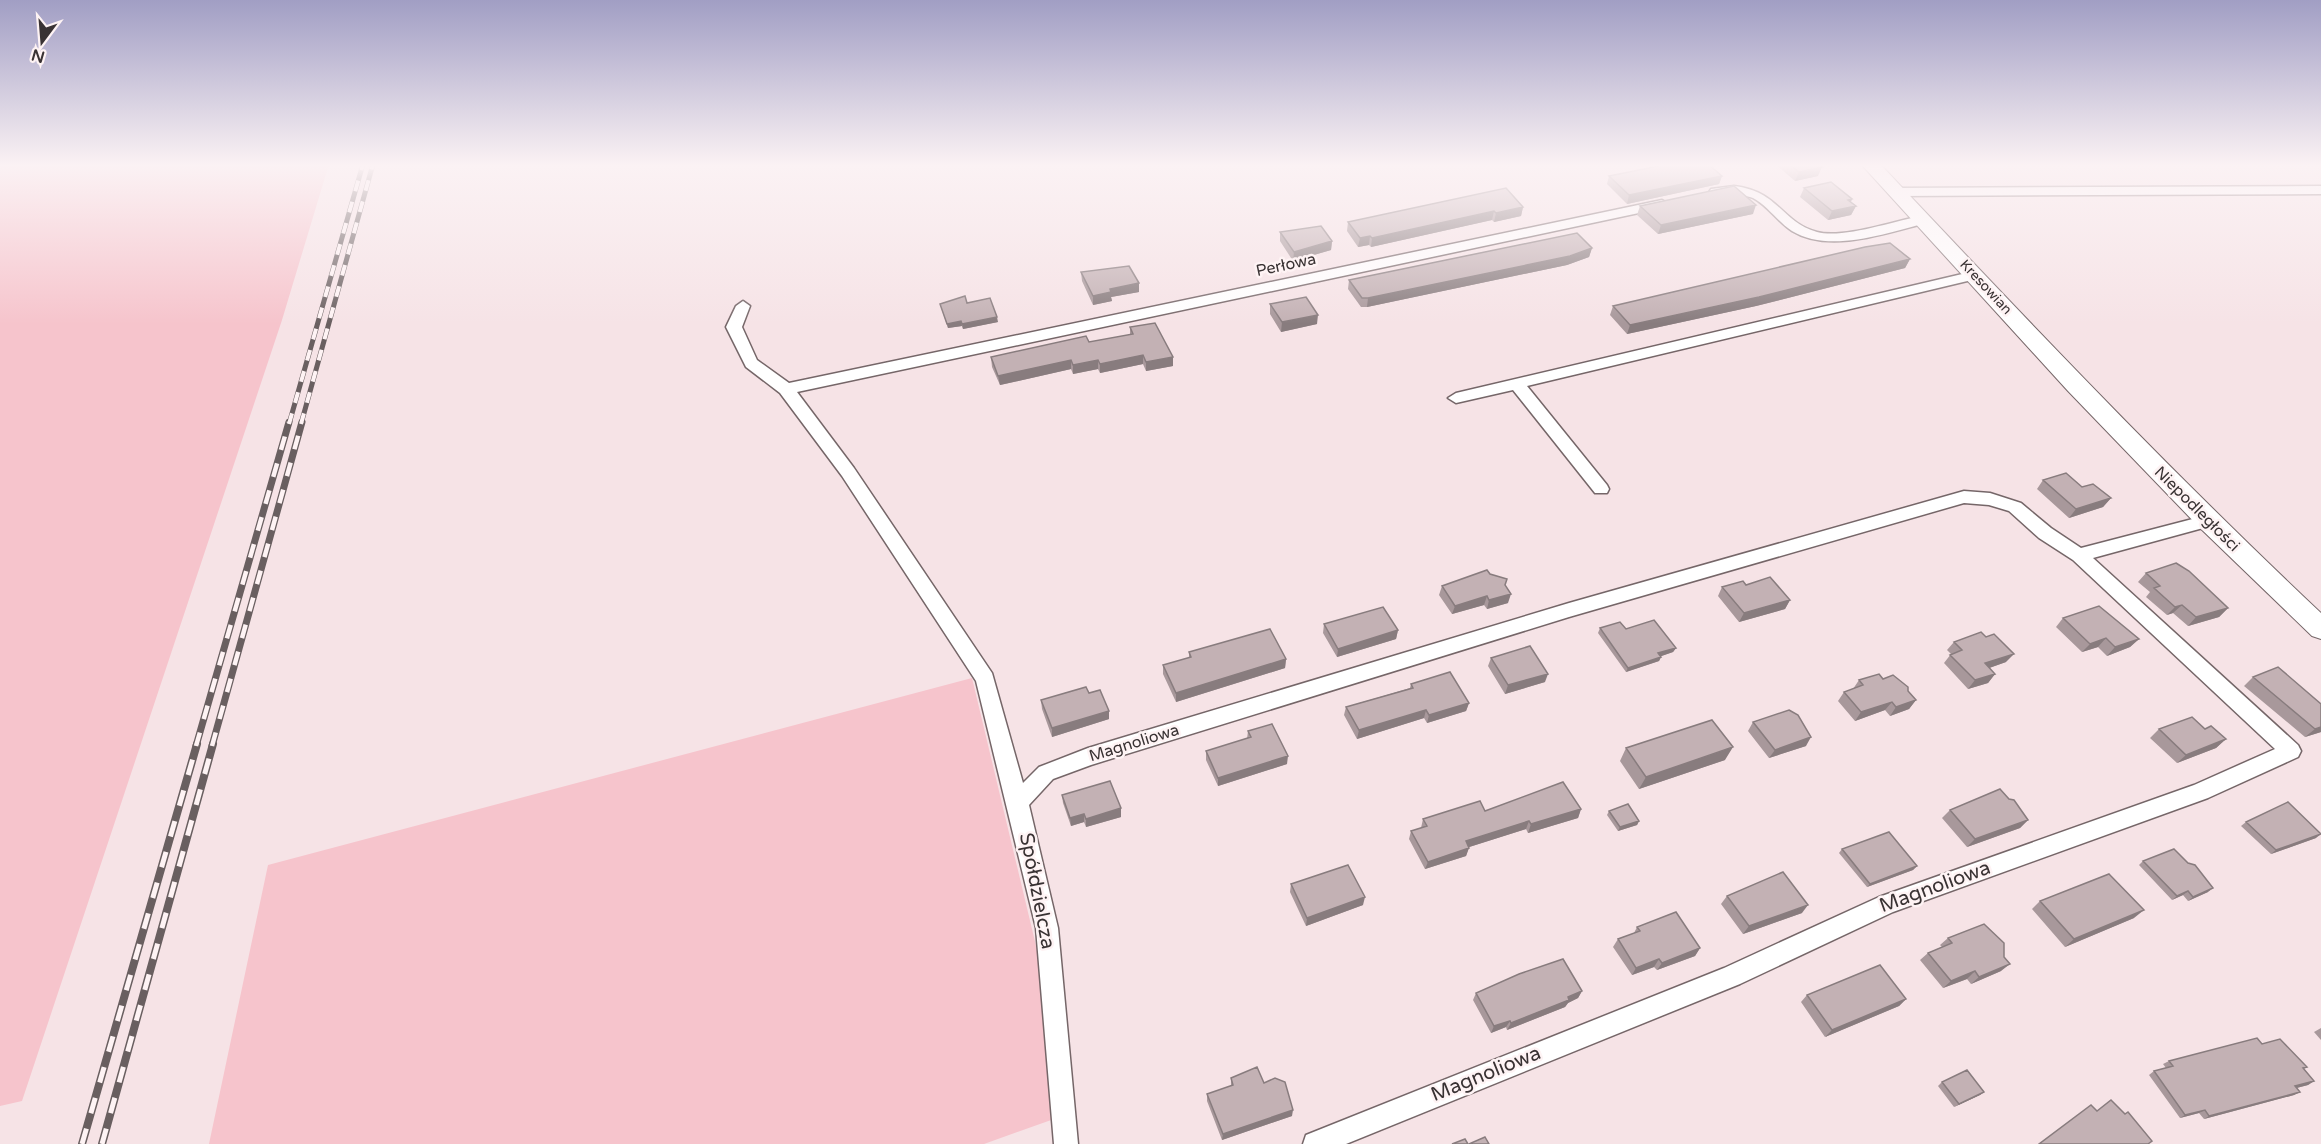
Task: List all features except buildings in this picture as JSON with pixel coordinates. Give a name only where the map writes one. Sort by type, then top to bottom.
[{"type":"street","name":"Perłowa","points":[[786,389],[1598,217]]},
{"type":"street","points":[[1788,217],[1813,236],[1830,237],[1921,220]]},
{"type":"street","name":"Kresowian","points":[[1919,217],[1975,275],[2076,386]]},
{"type":"street","points":[[1456,398],[1975,275]]},
{"type":"street","name":"Spółdzielcza","points":[[744,306],[734,327],[752,363],[786,389],[848,472],[985,679],[1018,803],[1047,928],[1066,1144]]},
{"type":"street","points":[[1517,384],[1601,489]]},
{"type":"street","name":"Niepodległości","points":[[2076,386],[2208,521],[2321,629]]},
{"type":"street","name":"Magnoliowa","points":[[1018,803],[1046,773],[1088,757],[1569,610],[1964,497],[1990,499],[2015,507],[2045,533],[2079,555],[2292,751],[2201,792],[1887,904],[1732,976],[1315,1144]]},
{"type":"street","points":[[2079,555],[2208,521]]},
{"type":"shaded area","points":[[0,217],[313,217],[282,320],[22,1101],[0,1106]]},
{"type":"shaded area","points":[[972,678],[1037,950],[1054,1119],[984,1144],[209,1144],[268,865]]},
{"type":"railway","points":[[289,424],[348,217]]},
{"type":"railway","points":[[301,424],[358,217]]},
{"type":"railway","points":[[196,746],[289,422]]},
{"type":"railway","points":[[212,746],[302,422]]},
{"type":"railway","points":[[82,1144],[197,744]]},
{"type":"railway","points":[[102,1144],[213,744]]}]
